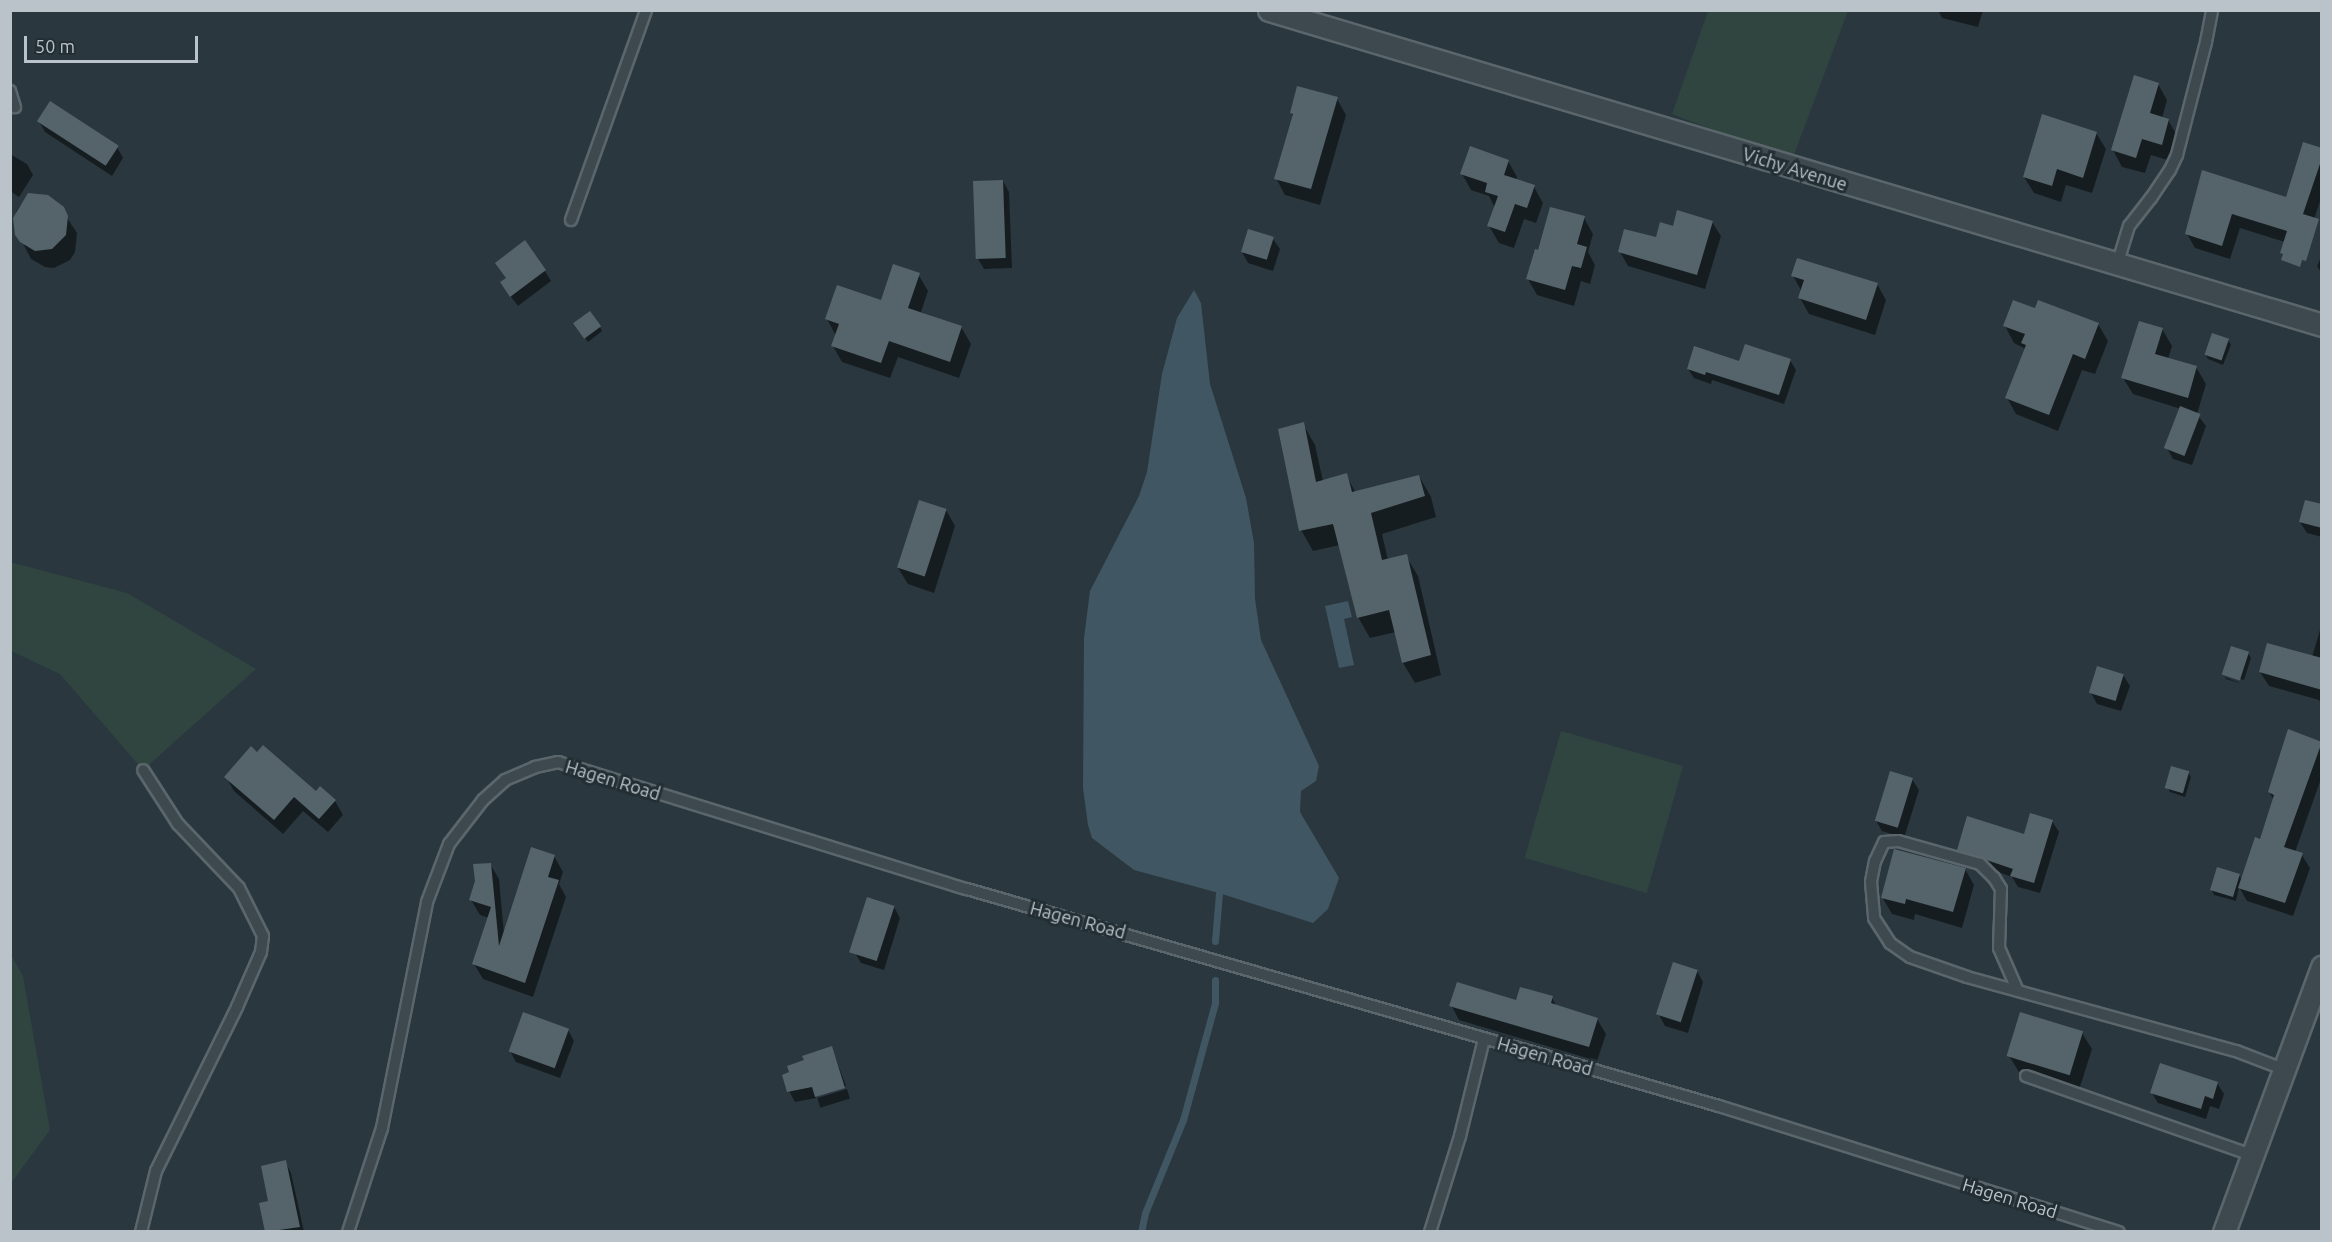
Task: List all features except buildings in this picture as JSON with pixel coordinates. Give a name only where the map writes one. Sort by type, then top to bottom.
[{"type":"street","name":"Vichy Avenue","points":[[1269,10],[2322,325]]},
{"type":"street","points":[[2224,1232],[2283,1069],[2309,1011],[2322,967]]},
{"type":"lane","points":[[571,220],[646,10]]},
{"type":"lane","points":[[2117,265],[2129,226],[2170,170],[2176,155],[2212,10]]},
{"type":"lane","points":[[10,91],[15,107]]},
{"type":"lane","name":"Hagen Road","points":[[348,1232],[382,1128],[427,902],[449,844],[483,800],[505,780],[535,767],[558,762],[967,889],[1141,937],[1719,1106],[2119,1232]]},
{"type":"lane","points":[[141,1232],[156,1171],[237,1006],[261,952],[263,936],[238,888],[178,824],[143,770]]},
{"type":"lane","points":[[2017,989],[1998,948],[2001,889],[1994,878],[1980,864],[1910,843],[1884,842],[1875,861],[1870,897],[1874,918],[1890,943],[1910,957],[1967,977],[2236,1051],[2283,1069]]},
{"type":"lane","points":[[1430,1232],[1460,1136],[1484,1039]]},
{"type":"lane","points":[[2026,1076],[2252,1155]]},
{"type":"green space","points":[[1708,11],[1848,11],[1792,160],[1672,114]]},
{"type":"green space","points":[[10,562],[127,593],[256,669],[143,770],[60,674],[11,651]]},
{"type":"green space","points":[[1561,731],[1683,766],[1647,893],[1525,858]]},
{"type":"green space","points":[[10,953],[23,976],[50,1130],[11,1183]]},
{"type":"water","points":[[1194,290],[1201,303],[1210,384],[1246,498],[1254,543],[1255,599],[1261,640],[1319,766],[1316,781],[1301,791],[1300,812],[1339,878],[1328,909],[1313,923],[1219,893],[1134,870],[1092,838],[1088,825],[1083,788],[1084,638],[1090,591],[1139,496],[1147,472],[1162,374],[1177,318]]},
{"type":"water","points":[[1348,601],[1352,617],[1344,619],[1354,665],[1339,668],[1325,606]]},
{"type":"waterway","points":[[1215,941],[1219,893]]},
{"type":"waterway","points":[[1141,1232],[1145,1213],[1183,1120],[1215,1003],[1215,980]]}]
